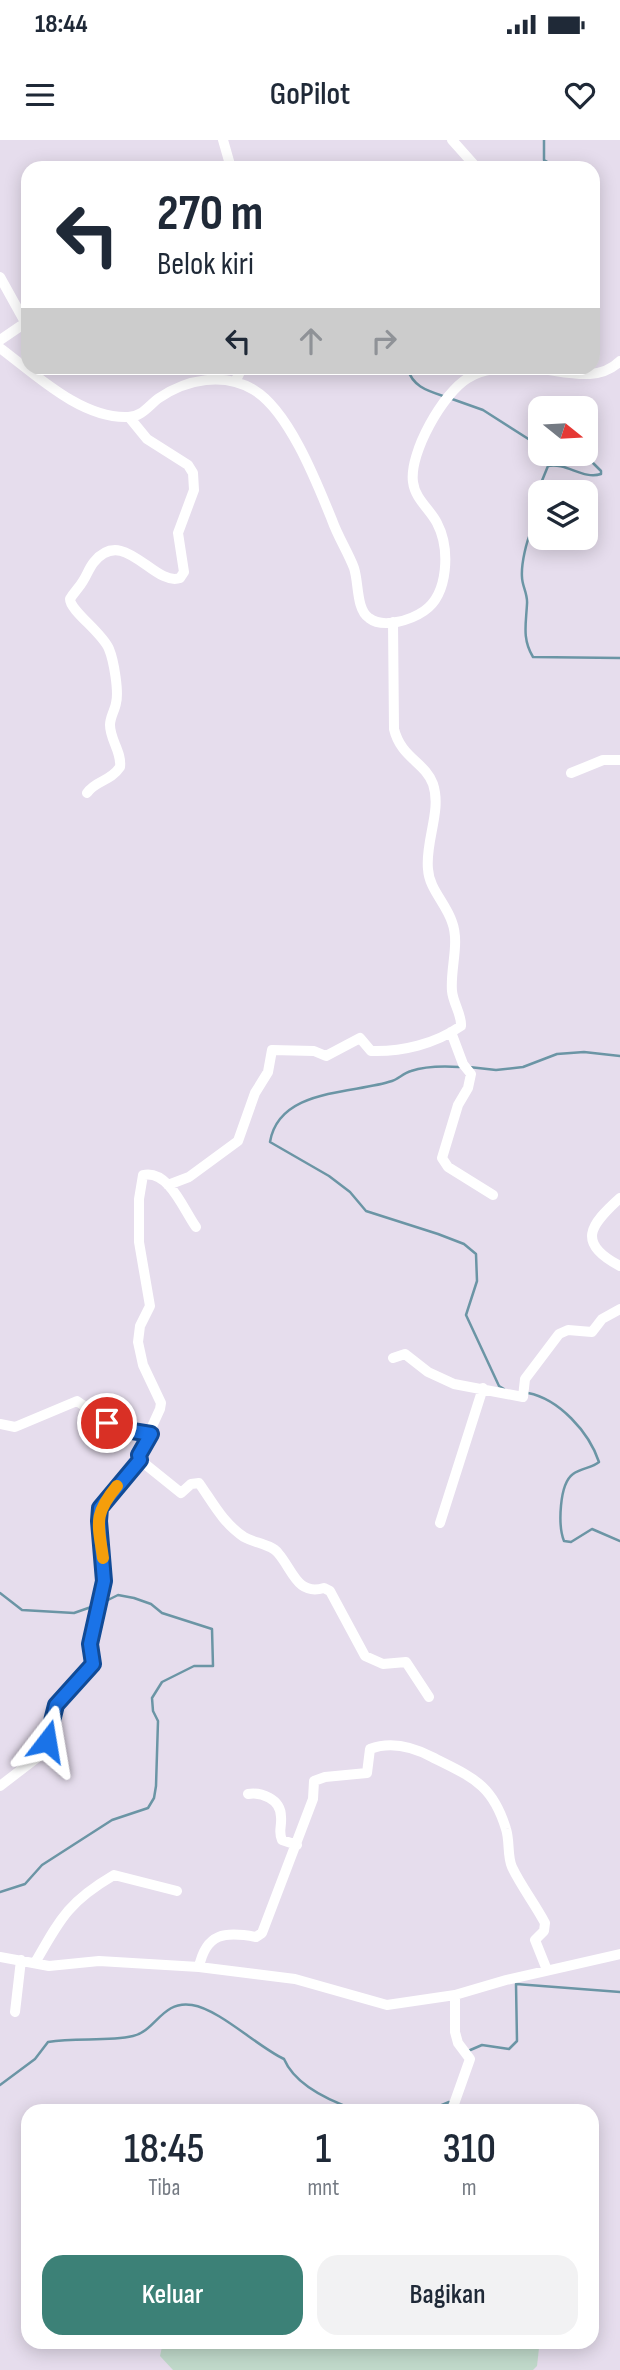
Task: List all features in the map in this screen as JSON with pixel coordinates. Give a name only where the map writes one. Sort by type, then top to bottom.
[{"type":"street","points":[[223,140],[229,161]]},
{"type":"street","points":[[452,140],[471,161]]},
{"type":"street","points":[[0,277],[21,312]]},
{"type":"street","points":[[0,340],[21,326]]},
{"type":"street","points":[[0,348],[21,365]]},
{"type":"street","points":[[600,372],[620,361]]},
{"type":"street","points":[[34,375],[61,396],[103,412],[129,417],[143,412],[174,389],[208,379],[235,382],[254,389],[268,401],[310,467],[353,566],[365,615],[376,622],[412,618],[428,608],[441,582],[446,552],[443,538],[436,522],[417,496],[413,482],[413,464],[418,446],[448,399],[474,375]]},
{"type":"street","points":[[235,382],[238,375]]},
{"type":"street","points":[[87,793],[94,784],[109,780],[120,767],[110,724],[117,701],[117,685],[110,652],[102,636],[72,608],[70,599],[94,562],[111,552],[130,554],[171,580],[180,578],[184,572],[178,533],[194,491],[193,473],[188,464],[147,439],[129,417]]},
{"type":"street","points":[[168,1185],[189,1177],[238,1141],[255,1093],[268,1072],[272,1050],[314,1051],[326,1056],[360,1038],[371,1051],[398,1050],[425,1045],[461,1024],[453,1003],[454,925],[428,873],[427,850],[435,812],[434,787],[430,778],[397,744],[394,729],[393,622]]},
{"type":"street","points":[[571,773],[603,760],[620,760]]},
{"type":"street","points":[[451,1032],[463,1064],[471,1074],[468,1088],[458,1105],[442,1158],[448,1167],[493,1195]]},
{"type":"street","points":[[0,1786],[43,1753],[56,1705],[93,1664],[89,1648],[104,1573],[100,1508],[140,1460],[139,1455],[151,1434],[161,1404],[143,1365],[138,1342],[140,1326],[150,1306],[140,1250],[139,1199],[145,1174],[157,1176],[168,1185],[197,1227]]},
{"type":"street","points":[[620,1198],[597,1220],[591,1232],[593,1245],[598,1251],[620,1266]]},
{"type":"street","points":[[393,1358],[407,1354],[439,1378],[454,1384],[523,1397],[525,1379],[559,1334],[568,1330],[592,1332],[602,1319],[620,1309]]},
{"type":"street","points":[[440,1523],[483,1388]]},
{"type":"street","points":[[0,1424],[15,1427],[30,1418],[52,1414],[67,1403],[77,1401],[107,1423],[126,1430],[151,1434]]},
{"type":"street","points":[[140,1460],[181,1493],[191,1484],[200,1483],[222,1518],[246,1539],[277,1551],[305,1589],[313,1592],[324,1588],[330,1591],[365,1656],[383,1664],[406,1662],[429,1697]]},
{"type":"street","points":[[199,1967],[208,1945],[218,1937],[239,1934],[256,1937],[262,1933],[313,1799],[314,1781],[325,1777],[367,1773],[369,1751],[372,1747],[413,1747],[458,1769],[485,1788],[507,1830],[512,1867],[545,1923],[544,1931],[535,1940],[547,1970]]},
{"type":"street","points":[[248,1794],[268,1796],[278,1804],[282,1814],[279,1836],[282,1840],[297,1845]]},
{"type":"street","points":[[35,1963],[63,1914],[86,1892],[114,1875],[177,1891]]},
{"type":"street","points":[[0,1957],[55,1966],[99,1961],[199,1967],[307,1981],[382,2005],[455,1996],[547,1970],[620,1954]]},
{"type":"street","points":[[15,2012],[21,1960]]},
{"type":"street","points":[[454,2104],[470,2056],[458,2043],[455,2032],[455,1996]]},
{"type":"green space","points":[[162,2349],[539,2349],[537,2366],[533,2370],[173,2370],[160,2356]]},
{"type":"waterway","points":[[544,140],[546,161]]},
{"type":"waterway","points":[[411,375],[420,386],[443,396]]},
{"type":"waterway","points":[[452,399],[483,410],[528,439]]},
{"type":"waterway","points":[[542,480],[548,466]]},
{"type":"waterway","points":[[561,466],[588,475],[601,474],[596,466]]},
{"type":"waterway","points":[[528,540],[522,580],[527,600],[526,638],[533,657],[620,658]]},
{"type":"waterway","points":[[469,1067],[496,1070],[523,1067],[557,1054],[584,1052],[620,1056]]},
{"type":"waterway","points":[[459,1067],[417,1069],[392,1081],[302,1102],[276,1124],[270,1142],[329,1176],[350,1192],[366,1211],[464,1244],[476,1254],[477,1281],[466,1315],[499,1386],[504,1389]]},
{"type":"waterway","points":[[528,1393],[551,1402],[571,1418],[588,1439],[599,1462],[579,1470],[568,1479],[562,1496],[564,1541],[571,1542],[592,1529],[620,1541]]},
{"type":"waterway","points":[[0,1593],[22,1610],[74,1613],[94,1606]]},
{"type":"waterway","points":[[0,1892],[25,1884],[42,1865],[112,1820],[148,1808],[154,1798],[156,1786],[158,1721],[153,1711],[152,1698],[162,1682],[194,1666],[213,1666],[212,1629],[162,1613],[151,1604],[134,1598],[118,1595],[104,1602]]},
{"type":"waterway","points":[[468,2051],[482,2045],[509,2049],[517,2041],[516,1984],[620,1992]]},
{"type":"waterway","points":[[0,2085],[35,2059],[48,2042],[133,2036],[148,2028],[173,2007],[192,2005],[214,2013],[284,2059],[296,2077],[314,2091],[340,2104]]},
{"type":"waterway","points":[[444,2104],[449,2102]]},
{"type":"slow traffic","points":[[103,1558],[100,1508],[117,1486]]},
{"type":"route","points":[[47,1741],[56,1705],[93,1664],[90,1644],[104,1581],[100,1508],[140,1460],[139,1455],[151,1434],[126,1430],[107,1423]]}]
